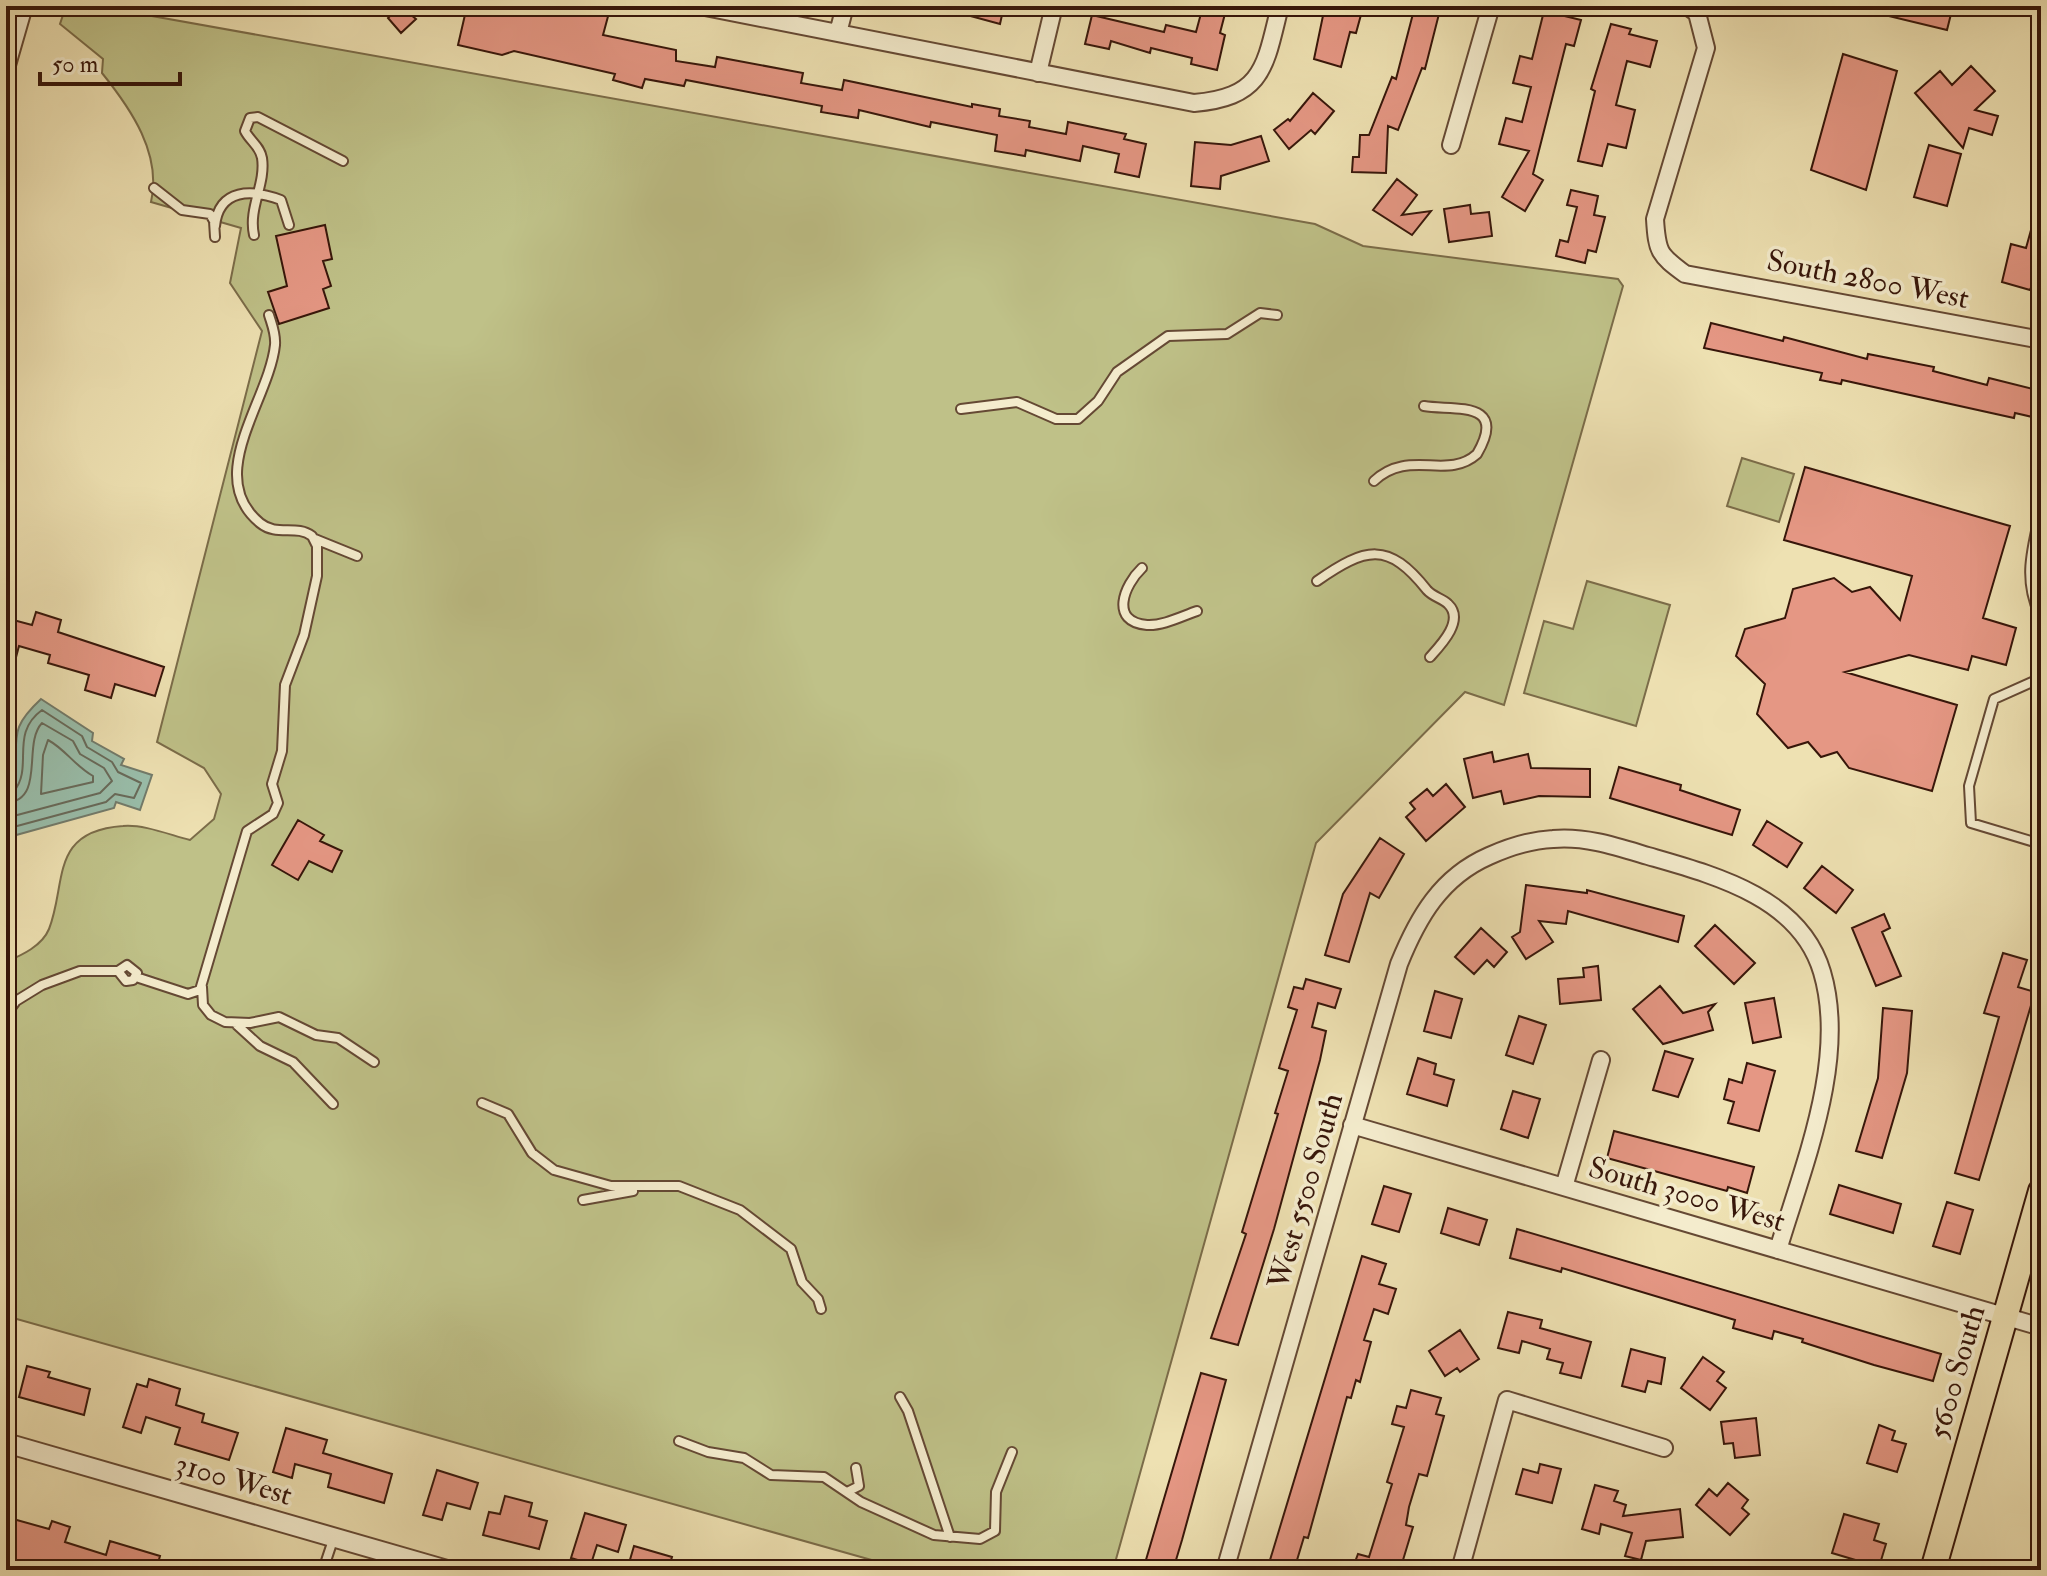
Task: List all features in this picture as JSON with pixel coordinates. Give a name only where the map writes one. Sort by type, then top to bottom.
[{"type":"main road","name":"5600 South","points":[[1933,1570],[2041,1191]]},
{"type":"street","points":[[6,65],[23,6]]},
{"type":"street","points":[[700,6],[1194,103],[1225,101],[1250,86],[1267,60],[1280,6]]},
{"type":"street","points":[[838,33],[845,6]]},
{"type":"street","points":[[1038,73],[1054,6]]},
{"type":"street","points":[[1451,145],[1491,6]]},
{"type":"street","name":"South 2800 West","points":[[1692,9],[1706,48],[1655,219],[1656,244],[1662,257],[1685,274],[2041,340]]},
{"type":"street","name":"West 5500 South","points":[[1225,1570],[1399,964],[1416,921],[1444,884],[1486,857],[1522,844],[1554,838],[1596,841],[1716,876],[1755,895],[1790,919],[1810,945],[1822,972],[1830,1016],[1830,1059],[1778,1250]]},
{"type":"street","points":[[1564,1187],[1601,1060]]},
{"type":"street","name":"South 3000 West","points":[[1352,1125],[2041,1327]]},
{"type":"street","points":[[1460,1570],[1507,1400],[1664,1448]]},
{"type":"street","name":"3100 West","points":[[6,1443],[447,1570]]},
{"type":"lane","points":[[254,235],[252,214],[262,157],[245,131],[250,118],[258,117],[343,161]]},
{"type":"lane","points":[[154,188],[182,210],[210,214],[215,226]]},
{"type":"lane","points":[[215,237],[218,213],[227,200],[243,192],[257,192],[281,200],[289,225]]},
{"type":"lane","points":[[961,409],[1017,402],[1056,419],[1078,419],[1098,401],[1117,372],[1168,336],[1227,334],[1260,313],[1277,315]]},
{"type":"lane","points":[[269,315],[275,338],[274,352],[250,420],[237,473],[238,495],[242,505],[268,529],[303,530],[315,539],[357,556]]},
{"type":"lane","points":[[1374,481],[1399,466],[1421,463],[1452,466],[1477,454],[1485,435],[1484,425],[1475,411],[1469,407],[1424,406]]},
{"type":"lane","points":[[2041,509],[2028,570],[2030,597],[2041,618]]},
{"type":"lane","points":[[203,1005],[202,986],[247,831],[273,814],[278,803],[272,784],[282,751],[285,685],[313,601],[318,558],[315,539]]},
{"type":"lane","points":[[1317,581],[1351,559],[1371,554],[1404,563],[1430,593],[1453,611],[1450,630],[1430,657]]},
{"type":"lane","points":[[1142,568],[1128,581],[1123,596],[1125,614],[1130,619],[1158,624],[1197,611]]},
{"type":"lane","points":[[313,601],[323,604]]},
{"type":"lane","points":[[2041,678],[1994,699],[1969,786],[1971,823],[2041,844]]},
{"type":"lane","points":[[6,1015],[16,1001],[42,985],[90,969],[118,971],[123,965],[132,966],[136,977],[188,994],[218,1020],[249,1027],[279,1017],[316,1035],[338,1038],[374,1062]]},
{"type":"lane","points":[[188,994],[202,986]]},
{"type":"lane","points":[[249,1027],[260,1046],[293,1062],[333,1104]]},
{"type":"lane","points":[[482,1103],[498,1107],[508,1114],[527,1146],[547,1166],[602,1184],[679,1186],[740,1210],[791,1249],[802,1282],[818,1299],[821,1309]]},
{"type":"lane","points":[[602,1184],[608,1192],[602,1199]]},
{"type":"lane","points":[[583,1200],[602,1199],[645,1187]]},
{"type":"lane","points":[[900,1397],[908,1411],[950,1537]]},
{"type":"lane","points":[[679,1441],[708,1452],[744,1458],[771,1475],[824,1477],[919,1530],[950,1537],[980,1539],[995,1531],[996,1492],[1012,1452]]},
{"type":"lane","points":[[847,1492],[859,1486],[856,1468]]},
{"type":"lane","points":[[323,1570],[334,1537]]},
{"type":"green space","points":[[66,6],[96,6],[1315,224],[1363,246],[1618,279],[1623,286],[1504,705],[1465,692],[1316,843],[1113,1570],[907,1570],[6,1316],[6,962],[31,949],[46,935],[65,862],[83,838],[99,830],[131,826],[190,840],[214,819],[221,794],[204,768],[157,742],[262,331],[230,283],[241,228],[151,202],[152,167],[142,133],[102,73],[103,59],[60,24]]},
{"type":"green space","points":[[1742,458],[1794,474],[1779,522],[1727,506]]},
{"type":"green space","points":[[1587,581],[1670,605],[1636,726],[1524,693],[1544,621],[1573,629]]},
{"type":"water","points":[[41,699],[93,733],[92,741],[124,759],[121,765],[152,775],[140,810],[116,802],[114,808],[9,837],[5,798],[15,771],[16,739],[20,724]]},
{"type":"building","points":[[400,6],[416,19],[401,33],[388,18]]},
{"type":"building","points":[[467,6],[599,6],[610,9],[603,35],[676,50],[676,61],[715,67],[717,57],[803,73],[801,83],[842,90],[844,80],[972,107],[972,104],[1000,109],[999,116],[1030,121],[1029,127],[1066,134],[1068,122],[1126,134],[1124,139],[1146,144],[1139,177],[1115,172],[1119,154],[1083,146],[1080,161],[1026,150],[1025,156],[995,151],[997,135],[931,122],[930,127],[859,110],[858,118],[821,112],[822,106],[686,80],[684,86],[645,79],[642,88],[613,80],[615,74],[514,51],[502,55],[458,45]]},
{"type":"building","points":[[953,6],[1004,6],[1000,24],[952,11]]},
{"type":"building","points":[[1203,6],[1227,6],[1220,33],[1225,35],[1217,70],[1191,64],[1192,58],[1151,48],[1150,53],[1111,41],[1109,49],[1085,44],[1092,15],[1164,32],[1166,25],[1196,32]]},
{"type":"building","points":[[1325,6],[1362,11],[1356,33],[1350,32],[1341,67],[1314,59]]},
{"type":"building","points":[[1415,6],[1441,6],[1425,69],[1422,68],[1398,130],[1388,126],[1386,173],[1352,172],[1353,157],[1359,157],[1360,135],[1369,135],[1392,77],[1396,79]]},
{"type":"building","points":[[1872,6],[1953,6],[1947,30],[1872,12]]},
{"type":"building","points":[[1544,11],[1581,20],[1574,46],[1566,44],[1533,174],[1543,180],[1525,211],[1502,197],[1529,151],[1499,144],[1506,118],[1522,122],[1531,87],[1513,83],[1520,56],[1532,59]]},
{"type":"building","points":[[1611,24],[1631,29],[1629,34],[1657,41],[1650,67],[1627,61],[1616,105],[1635,110],[1626,148],[1608,144],[1602,166],[1578,161],[1595,91],[1591,89]]},
{"type":"building","points":[[1843,54],[1897,71],[1866,190],[1811,170]]},
{"type":"building","points":[[1971,66],[1995,91],[1975,110],[1998,116],[1992,135],[1969,128],[1963,148],[1915,93],[1940,71],[1952,85]]},
{"type":"building","points":[[1313,93],[1334,111],[1315,134],[1311,130],[1289,149],[1274,130],[1288,119],[1290,121]]},
{"type":"building","points":[[1261,136],[1269,161],[1221,176],[1220,189],[1191,186],[1195,142],[1231,145]]},
{"type":"building","points":[[1929,145],[1961,154],[1947,206],[1914,197]]},
{"type":"building","points":[[1397,179],[1417,195],[1402,215],[1431,211],[1412,235],[1373,210]]},
{"type":"building","points":[[1571,190],[1598,196],[1594,215],[1605,217],[1596,252],[1588,250],[1585,263],[1556,256],[1560,240],[1568,242],[1577,207],[1567,205]]},
{"type":"building","points":[[1470,205],[1471,214],[1489,212],[1492,236],[1449,242],[1444,209]]},
{"type":"building","points":[[2036,212],[2041,213],[2041,288],[2032,285],[2030,290],[2002,282],[2011,244],[2026,248]]},
{"type":"building","points":[[325,225],[332,259],[323,261],[331,286],[323,289],[329,308],[279,324],[268,292],[287,286],[276,236]]},
{"type":"building","points":[[1711,323],[1783,341],[1784,337],[1867,359],[1868,354],[1934,367],[1933,371],[1987,385],[1989,378],[2041,391],[2041,419],[2015,413],[2014,418],[1842,380],[1841,384],[1820,380],[1822,373],[1704,348]]},
{"type":"building","points":[[1805,467],[2010,526],[1983,618],[2016,628],[2006,665],[1972,656],[1968,670],[1909,655],[1845,672],[1957,705],[1932,791],[1849,768],[1837,752],[1821,757],[1808,742],[1788,748],[1757,714],[1765,684],[1736,656],[1745,629],[1785,618],[1793,589],[1834,578],[1852,592],[1870,587],[1900,620],[1912,576],[1784,540]]},
{"type":"building","points":[[36,612],[61,620],[58,632],[164,667],[155,696],[115,684],[111,698],[85,690],[89,675],[48,663],[50,655],[19,646],[11,676],[6,675],[6,618],[32,625]]},
{"type":"building","points":[[1492,752],[1494,762],[1528,754],[1531,768],[1590,769],[1590,797],[1539,796],[1504,804],[1501,791],[1473,798],[1464,759]]},
{"type":"building","points":[[1619,767],[1681,785],[1680,790],[1740,810],[1732,835],[1610,798]]},
{"type":"building","points":[[1446,784],[1465,807],[1426,841],[1406,817],[1415,809],[1410,803],[1427,789],[1433,796]]},
{"type":"building","points":[[298,820],[324,835],[320,841],[342,851],[332,872],[309,861],[298,880],[272,865]]},
{"type":"building","points":[[1767,821],[1802,843],[1787,867],[1753,845]]},
{"type":"building","points":[[1380,838],[1404,854],[1379,898],[1370,893],[1349,962],[1325,955],[1343,894]]},
{"type":"building","points":[[1822,866],[1853,890],[1836,913],[1804,888]]},
{"type":"building","points":[[1526,885],[1587,893],[1587,890],[1684,916],[1678,942],[1568,911],[1566,924],[1539,921],[1553,942],[1526,959],[1512,937],[1520,932]]},
{"type":"building","points":[[1884,914],[1890,928],[1882,932],[1901,976],[1876,986],[1852,928]]},
{"type":"building","points":[[1715,925],[1755,963],[1734,984],[1695,946]]},
{"type":"building","points":[[1481,928],[1507,952],[1494,967],[1487,960],[1474,974],[1455,957]]},
{"type":"building","points":[[2003,953],[2027,960],[2018,987],[2035,992],[1979,1180],[1955,1173],[1999,1017],[1984,1013]]},
{"type":"building","points":[[1598,966],[1601,1000],[1560,1004],[1558,979],[1584,977],[1583,968]]},
{"type":"building","points":[[1306,979],[1341,989],[1335,1008],[1318,1003],[1312,1027],[1326,1031],[1320,1060],[1274,1229],[1238,1345],[1211,1338],[1246,1234],[1242,1232],[1278,1114],[1275,1113],[1288,1071],[1279,1068],[1297,1010],[1288,1007],[1294,987],[1303,989]]},
{"type":"building","points":[[1660,986],[1683,1013],[1715,1004],[1708,1012],[1713,1030],[1663,1044],[1633,1009]]},
{"type":"building","points":[[1435,991],[1462,999],[1451,1038],[1424,1031]]},
{"type":"building","points":[[1774,998],[1781,1037],[1753,1043],[1745,1003]]},
{"type":"building","points":[[1883,1008],[1912,1011],[1907,1073],[1882,1158],[1856,1151],[1878,1078]]},
{"type":"building","points":[[1519,1016],[1546,1025],[1533,1064],[1506,1055]]},
{"type":"building","points":[[1665,1051],[1693,1059],[1678,1097],[1653,1090]]},
{"type":"building","points":[[1418,1058],[1436,1064],[1434,1074],[1454,1080],[1447,1106],[1407,1094]]},
{"type":"building","points":[[1747,1063],[1775,1071],[1759,1131],[1728,1123],[1734,1102],[1724,1099],[1729,1079],[1742,1083]]},
{"type":"building","points":[[1513,1091],[1540,1099],[1528,1138],[1501,1129]]},
{"type":"building","points":[[1614,1131],[1754,1167],[1747,1193],[1728,1187],[1727,1191],[1607,1158]]},
{"type":"building","points":[[1839,1185],[1901,1204],[1893,1233],[1830,1214]]},
{"type":"building","points":[[1384,1186],[1411,1194],[1399,1232],[1372,1224]]},
{"type":"building","points":[[1947,1202],[1973,1210],[1960,1254],[1933,1246]]},
{"type":"building","points":[[1448,1208],[1487,1220],[1479,1245],[1441,1233]]},
{"type":"building","points":[[1517,1229],[1941,1354],[1933,1381],[1874,1365],[1774,1331],[1772,1339],[1733,1328],[1735,1320],[1562,1268],[1561,1272],[1510,1258]]},
{"type":"building","points":[[1362,1256],[1386,1264],[1379,1284],[1396,1289],[1388,1314],[1374,1309],[1364,1340],[1371,1342],[1360,1382],[1356,1380],[1351,1398],[1347,1397],[1308,1538],[1304,1537],[1294,1570],[1267,1570]]},
{"type":"building","points":[[1508,1312],[1542,1320],[1540,1328],[1591,1342],[1581,1378],[1560,1373],[1563,1363],[1547,1359],[1550,1349],[1522,1341],[1519,1353],[1498,1348]]},
{"type":"building","points":[[1460,1330],[1479,1359],[1460,1372],[1457,1368],[1445,1376],[1429,1351]]},
{"type":"building","points":[[1631,1349],[1665,1358],[1661,1384],[1648,1381],[1645,1392],[1622,1386]]},
{"type":"building","points":[[1703,1357],[1724,1372],[1717,1381],[1726,1388],[1710,1410],[1681,1388]]},
{"type":"building","points":[[27,1366],[50,1372],[48,1377],[90,1389],[84,1415],[19,1397]]},
{"type":"building","points":[[1201,1373],[1226,1380],[1182,1540],[1173,1570],[1143,1570]]},
{"type":"building","points":[[149,1379],[180,1389],[176,1405],[204,1414],[202,1422],[238,1433],[229,1460],[175,1444],[180,1428],[146,1417],[141,1433],[123,1427],[137,1384],[147,1387]]},
{"type":"building","points":[[1411,1390],[1441,1398],[1436,1414],[1444,1416],[1427,1476],[1419,1474],[1409,1507],[1406,1525],[1413,1527],[1400,1570],[1352,1570],[1358,1554],[1369,1557],[1392,1484],[1387,1482],[1404,1427],[1392,1424],[1397,1406],[1406,1408]]},
{"type":"building","points":[[1756,1418],[1760,1455],[1735,1458],[1733,1443],[1724,1444],[1721,1422]]},
{"type":"building","points":[[1879,1425],[1895,1431],[1892,1440],[1906,1444],[1897,1472],[1867,1463]]},
{"type":"building","points":[[286,1428],[327,1440],[323,1453],[392,1474],[384,1503],[328,1487],[331,1474],[295,1464],[292,1478],[273,1472]]},
{"type":"building","points":[[1540,1464],[1561,1469],[1552,1503],[1516,1494],[1523,1469],[1538,1473]]},
{"type":"building","points":[[437,1470],[478,1483],[470,1509],[447,1503],[442,1520],[423,1515]]},
{"type":"building","points":[[1728,1483],[1748,1500],[1742,1508],[1749,1514],[1730,1535],[1696,1505],[1709,1489],[1717,1496]]},
{"type":"building","points":[[1595,1485],[1618,1491],[1614,1501],[1626,1505],[1623,1516],[1680,1509],[1683,1537],[1646,1541],[1641,1560],[1625,1556],[1632,1533],[1601,1524],[1599,1534],[1582,1529]]},
{"type":"building","points":[[505,1496],[532,1503],[529,1516],[547,1521],[539,1549],[483,1535],[489,1512],[500,1514]]},
{"type":"building","points":[[585,1513],[626,1525],[618,1552],[597,1545],[591,1564],[571,1558]]},
{"type":"building","points":[[1844,1514],[1879,1524],[1874,1540],[1886,1544],[1879,1567],[1832,1553]]},
{"type":"building","points":[[6,1517],[49,1529],[52,1521],[70,1527],[65,1542],[106,1555],[110,1541],[160,1556],[156,1570],[101,1570],[75,1562],[72,1570],[37,1570],[38,1566],[6,1557]]},
{"type":"building","points":[[634,1546],[672,1557],[668,1570],[627,1570]]}]
